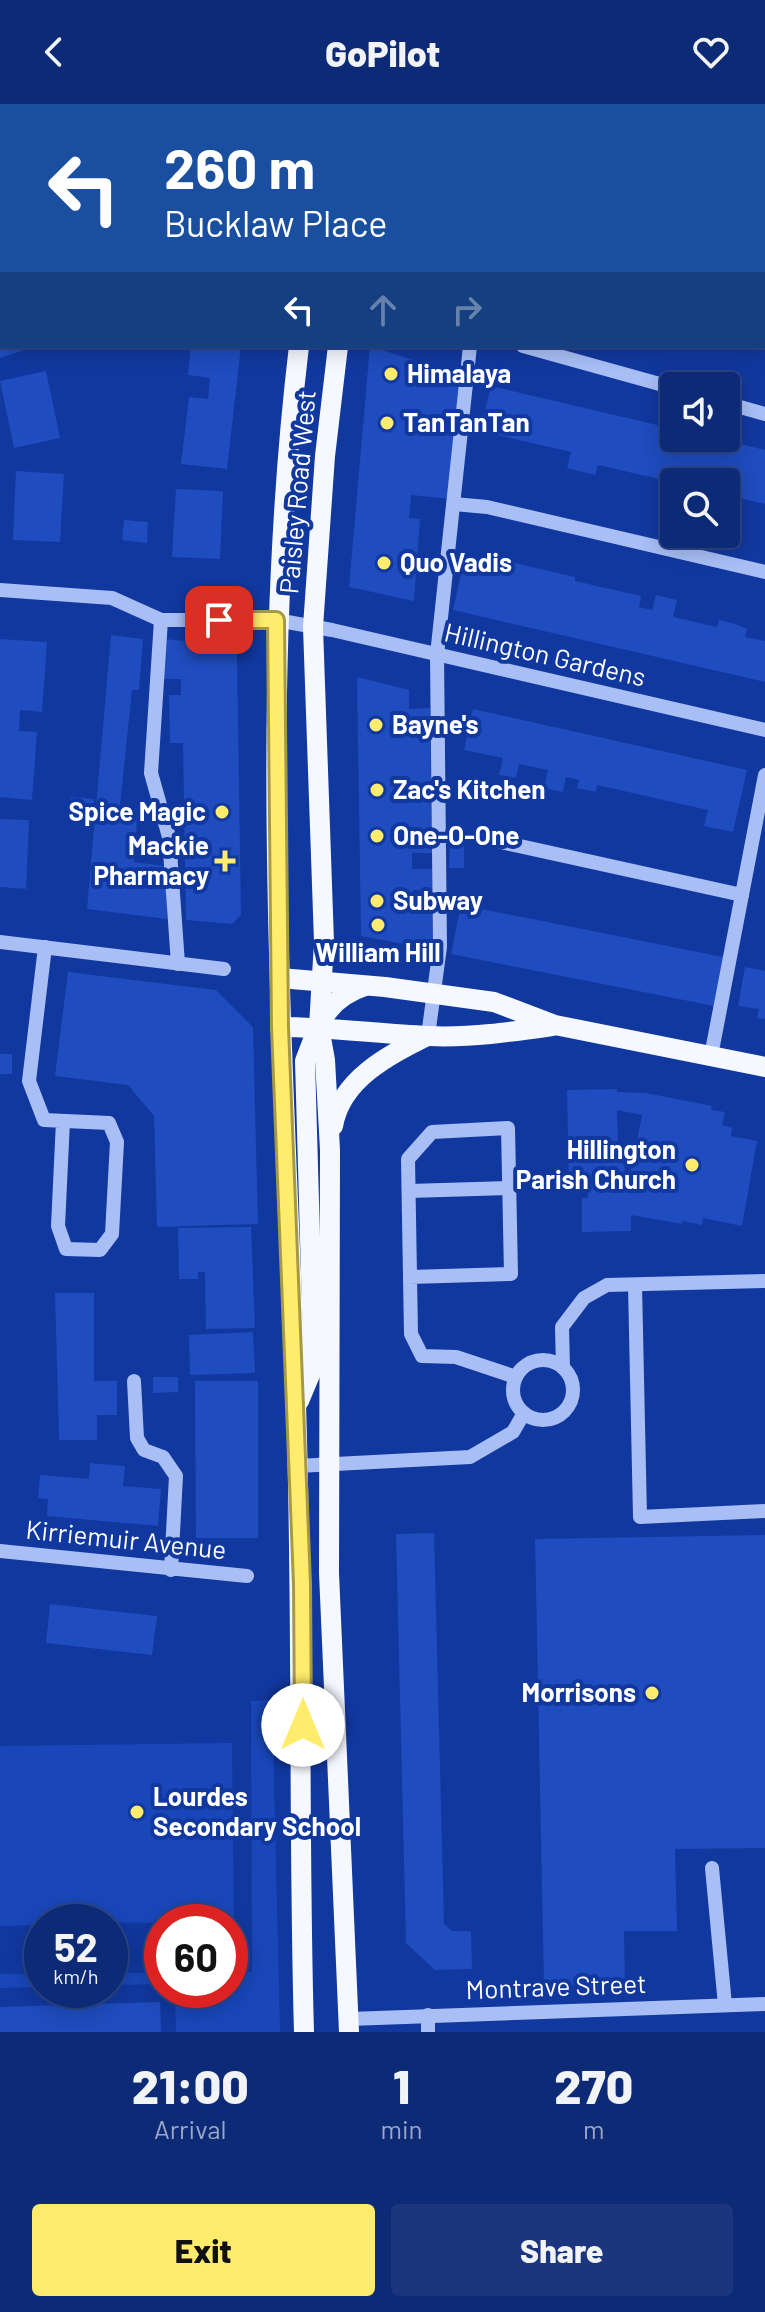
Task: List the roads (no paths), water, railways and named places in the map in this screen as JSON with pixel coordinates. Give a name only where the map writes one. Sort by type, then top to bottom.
[{"type":"main road","name":"Paisley Road West","points":[[299,348],[286,455],[276,620],[280,1027],[302,1606],[304,2032]]},
{"type":"main road","name":"Paisley Road West","points":[[338,348],[325,456],[313,627],[324,980],[319,1027],[325,1060],[330,1150],[329,1573],[349,2025]]},
{"type":"main road","points":[[280,978],[324,980],[494,1002],[555,1025],[765,1067]]},
{"type":"main road","points":[[296,1408],[312,1370],[305,1061],[319,1027],[335,1000],[368,985]]},
{"type":"main road","points":[[280,1027],[428,1036],[498,1034],[555,1025]]},
{"type":"main road","points":[[330,1150],[335,1113],[351,1087],[365,1072],[428,1036]]},
{"type":"street","points":[[428,1036],[440,947],[437,655],[470,348]]},
{"type":"street","points":[[530,348],[660,384]]},
{"type":"street","points":[[740,407],[765,414]]},
{"type":"street","points":[[454,504],[487,507],[765,572]]},
{"type":"street","points":[[0,590],[112,598],[157,619],[151,773],[169,837],[178,964]]},
{"type":"street","name":"Hillington Gardens","points":[[157,619],[276,620],[765,730]]},
{"type":"street","points":[[711,1056],[765,775]]},
{"type":"street","points":[[501,842],[742,895]]},
{"type":"street","points":[[0,942],[224,969]]},
{"type":"street","points":[[45,947],[29,1081],[44,1120],[109,1123],[117,1142],[112,1234],[100,1250],[66,1249],[58,1226],[63,1121]]},
{"type":"street","points":[[410,1277],[511,1274],[508,1128],[432,1132],[408,1159],[409,1191],[410,1277],[411,1334],[422,1356],[456,1357],[516,1377]]},
{"type":"street","points":[[409,1191],[509,1188]]},
{"type":"street","points":[[563,1368],[543,1360],[531,1362],[516,1377],[513,1390],[516,1403],[524,1413],[543,1420],[562,1413],[568,1405],[572,1386],[563,1368],[562,1327],[584,1298],[607,1285],[765,1281]]},
{"type":"street","points":[[635,1285],[640,1517],[765,1511]]},
{"type":"street","points":[[134,1381],[137,1438],[144,1450],[163,1457],[176,1476],[171,1570]]},
{"type":"street","points":[[297,1466],[470,1457],[513,1432],[524,1413]]},
{"type":"street","name":"Kirriemuir Avenue","points":[[0,1551],[247,1576]]},
{"type":"street","points":[[712,1868],[725,2005]]},
{"type":"street","name":"Montrave Street","points":[[349,2025],[428,2015],[765,2004]]},
{"type":"street","points":[[428,2015],[428,2032]]},
{"type":"place","name":"Himalaya","points":[[391,374]]},
{"type":"place","name":"TanTanTan","points":[[387,423]]},
{"type":"place","name":"Quo Vadis","points":[[384,563]]},
{"type":"place","name":"Bayne's","points":[[376,725]]},
{"type":"place","name":"Zac's Kitchen","points":[[377,790]]},
{"type":"place","name":"Spice Magic","points":[[222,812]]},
{"type":"place","name":"One-O-One","points":[[377,836]]},
{"type":"place","name":"Mackie Pharmacy","points":[[225,861]]},
{"type":"place","name":"Subway","points":[[377,901]]},
{"type":"place","name":"William Hill","points":[[378,925]]},
{"type":"place","name":"Hillington Parish Church","points":[[692,1165]]},
{"type":"place","name":"Morrisons","points":[[652,1693]]},
{"type":"place","name":"Lourdes Secondary School","points":[[137,1812]]}]
